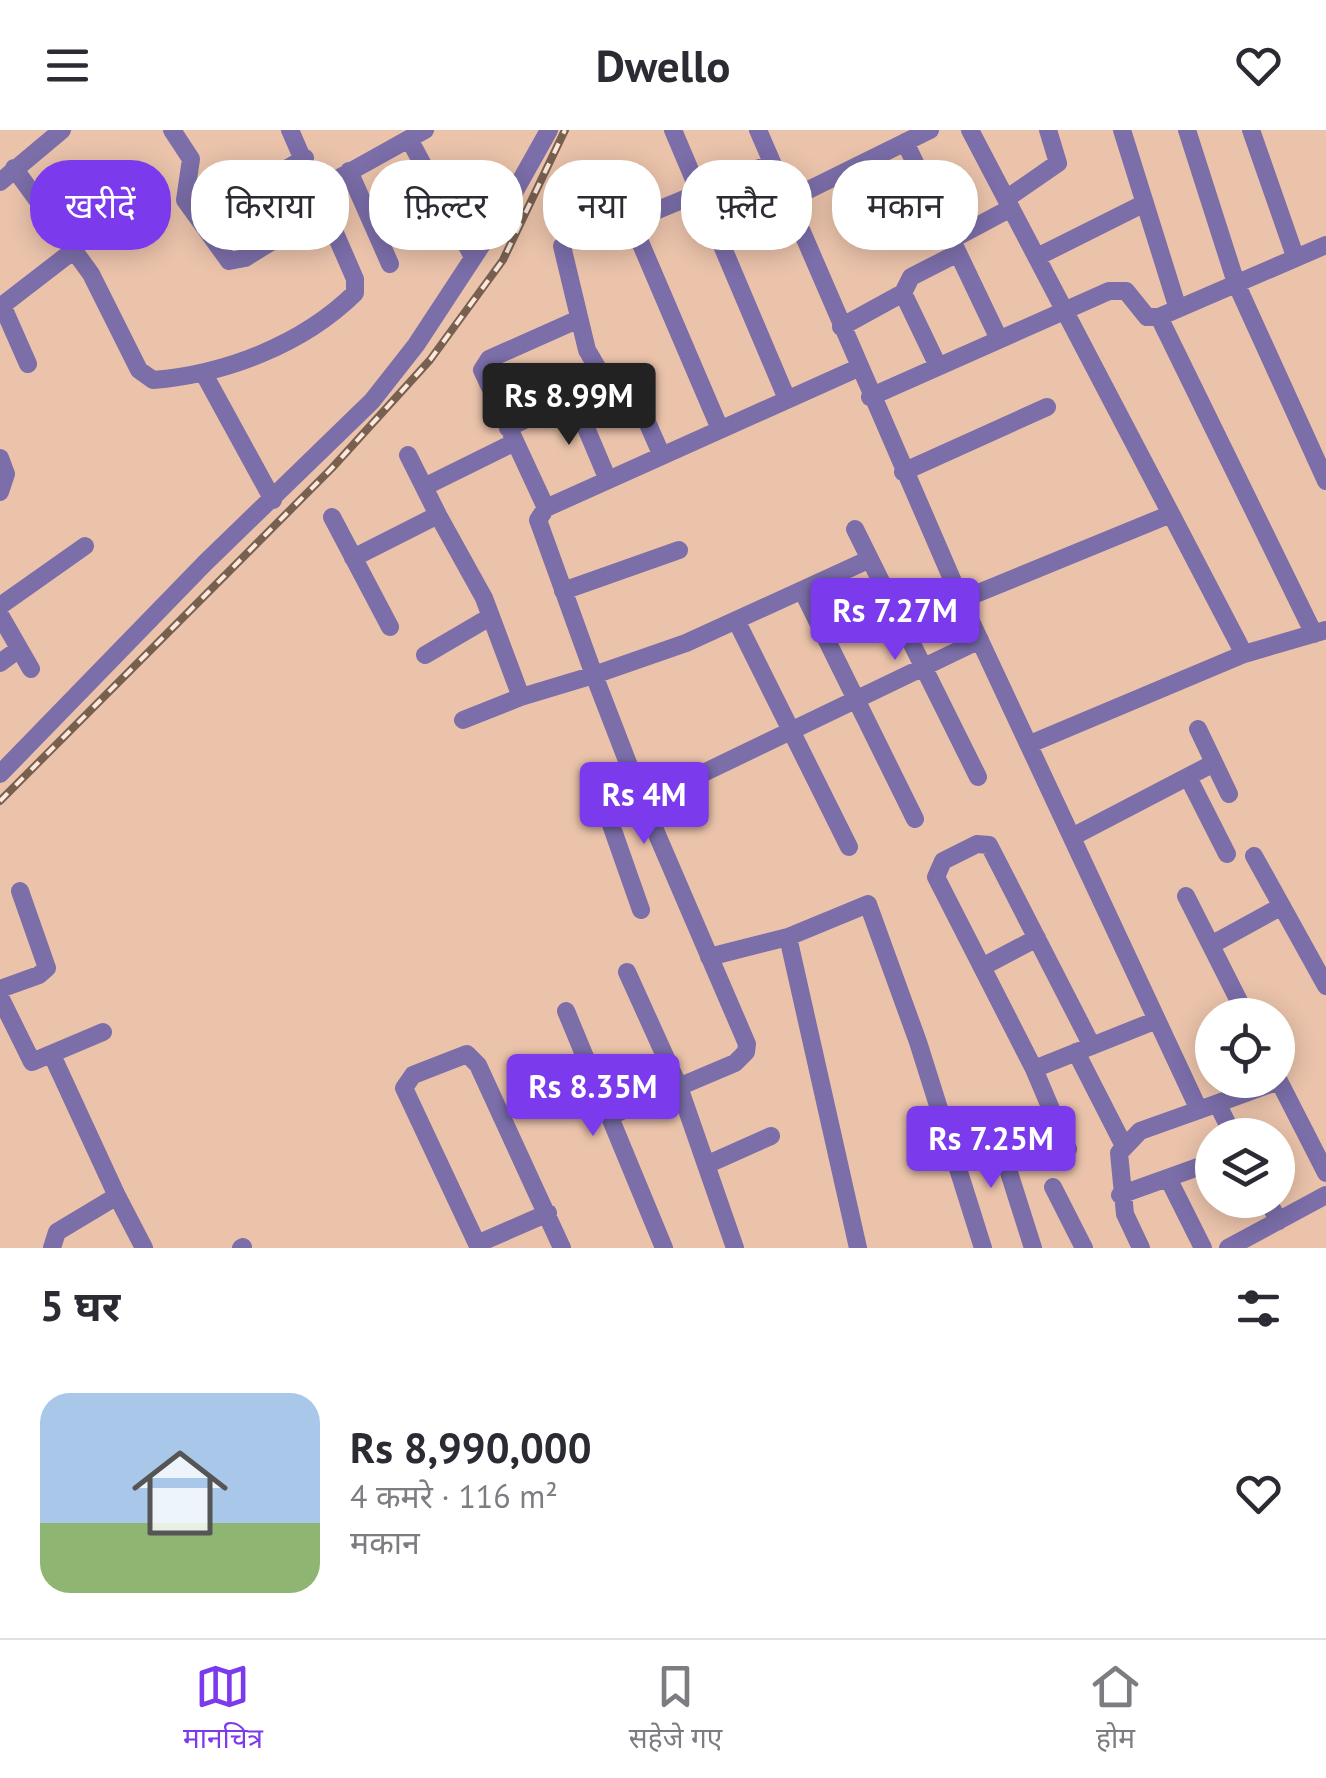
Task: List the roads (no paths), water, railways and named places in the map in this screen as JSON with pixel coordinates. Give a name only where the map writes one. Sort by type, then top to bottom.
[{"type":"street","points":[[29,130],[44,146]]},
{"type":"street","points":[[30,200],[7,175],[62,130]]},
{"type":"street","points":[[172,130],[190,159],[186,200],[191,207]]},
{"type":"street","points":[[290,130],[306,158],[303,160]]},
{"type":"street","points":[[0,774],[205,562],[372,401],[416,346],[549,130]]},
{"type":"street","points":[[673,130],[686,160]]},
{"type":"street","points":[[812,188],[930,130]]},
{"type":"street","points":[[970,130],[1244,654]]},
{"type":"street","points":[[978,228],[1058,162],[1048,130]]},
{"type":"street","points":[[1122,130],[1178,309]]},
{"type":"street","points":[[1187,130],[1236,283],[1326,480]]},
{"type":"street","points":[[1252,130],[1295,256]]},
{"type":"street","points":[[390,264],[350,172],[421,132],[473,257]]},
{"type":"street","points":[[763,132],[771,160]]},
{"type":"street","points":[[905,142],[914,160]]},
{"type":"street","points":[[1037,258],[1145,203]]},
{"type":"street","points":[[28,364],[1,306],[67,250]]},
{"type":"street","points":[[75,250],[146,378],[204,374],[288,340],[355,294],[355,279],[343,250]]},
{"type":"street","points":[[221,250],[229,261],[257,250]]},
{"type":"street","points":[[563,250],[587,350],[605,381]]},
{"type":"street","points":[[644,250],[720,430]]},
{"type":"street","points":[[724,250],[787,399]]},
{"type":"street","points":[[809,250],[961,600],[1157,1020],[1217,1118]]},
{"type":"street","points":[[840,326],[903,293],[910,277],[949,250]]},
{"type":"street","points":[[957,250],[999,340]]},
{"type":"street","points":[[870,396],[1118,289],[1126,290],[1147,317],[1159,317],[1295,256],[1325,251]]},
{"type":"street","points":[[903,293],[938,366]]},
{"type":"street","points":[[1030,744],[1244,654],[1320,632],[1159,317]]},
{"type":"street","points":[[546,508],[484,376],[484,364],[579,319]]},
{"type":"street","points":[[610,1116],[735,1063],[746,1052],[594,675],[539,527],[540,513],[858,368]]},
{"type":"street","points":[[204,374],[273,500]]},
{"type":"street","points":[[424,487],[573,397],[617,376],[629,382],[662,456]]},
{"type":"street","points":[[573,397],[608,480]]},
{"type":"street","points":[[904,472],[1048,407]]},
{"type":"street","points":[[408,456],[490,617],[522,697]]},
{"type":"street","points":[[0,458],[6,474],[0,492]]},
{"type":"street","points":[[961,600],[1171,514]]},
{"type":"street","points":[[354,558],[438,515]]},
{"type":"street","points":[[332,517],[390,627]]},
{"type":"street","points":[[855,529],[978,776]]},
{"type":"street","points":[[0,606],[85,546]]},
{"type":"street","points":[[562,591],[679,550]]},
{"type":"street","points":[[463,720],[736,620],[870,560]]},
{"type":"street","points":[[802,590],[915,819]]},
{"type":"street","points":[[0,615],[30,669]]},
{"type":"street","points":[[425,655],[490,617]]},
{"type":"street","points":[[736,620],[848,847]]},
{"type":"street","points":[[610,822],[980,640]]},
{"type":"street","points":[[0,663],[20,649]]},
{"type":"street","points":[[1198,729],[1229,794]]},
{"type":"street","points":[[1072,837],[1214,763]]},
{"type":"street","points":[[1188,777],[1227,854]]},
{"type":"street","points":[[602,799],[641,910]]},
{"type":"street","points":[[1068,1149],[1034,1068],[936,878],[938,865],[977,844],[988,844],[1037,938],[1123,1144],[1117,1169],[1120,1195],[1141,1248]]},
{"type":"street","points":[[1254,856],[1326,986]]},
{"type":"street","points":[[20,891],[47,968],[1,998],[28,1059],[38,1061],[103,1032]]},
{"type":"street","points":[[1186,896],[1237,998]]},
{"type":"street","points":[[709,956],[788,937],[861,904],[872,908],[983,1248]]},
{"type":"street","points":[[1211,946],[1282,906]]},
{"type":"street","points":[[788,937],[858,1248]]},
{"type":"street","points":[[982,967],[1037,938]]},
{"type":"street","points":[[626,972],[679,1087],[735,1248]]},
{"type":"street","points":[[566,1011],[664,1248]]},
{"type":"street","points":[[1034,1068],[1157,1020]]},
{"type":"street","points":[[548,1213],[478,1246],[405,1095],[406,1081],[467,1054],[478,1065],[548,1213],[562,1248]]},
{"type":"street","points":[[52,1055],[144,1248]]},
{"type":"street","points":[[1123,1144],[1140,1131],[1232,1098]]},
{"type":"street","points":[[1288,1098],[1326,1174]]},
{"type":"street","points":[[951,1146],[992,1134],[999,1140],[1033,1248]]},
{"type":"street","points":[[706,1165],[771,1136]]},
{"type":"street","points":[[1120,1195],[1195,1168]]},
{"type":"street","points":[[1168,1178],[1203,1248]]},
{"type":"street","points":[[1052,1187],[1084,1248]]},
{"type":"street","points":[[1228,1248],[1326,1195]]},
{"type":"street","points":[[52,1248],[57,1232],[117,1196]]},
{"type":"railway","points":[[0,801],[332,468],[430,360],[503,260],[565,130]]}]
